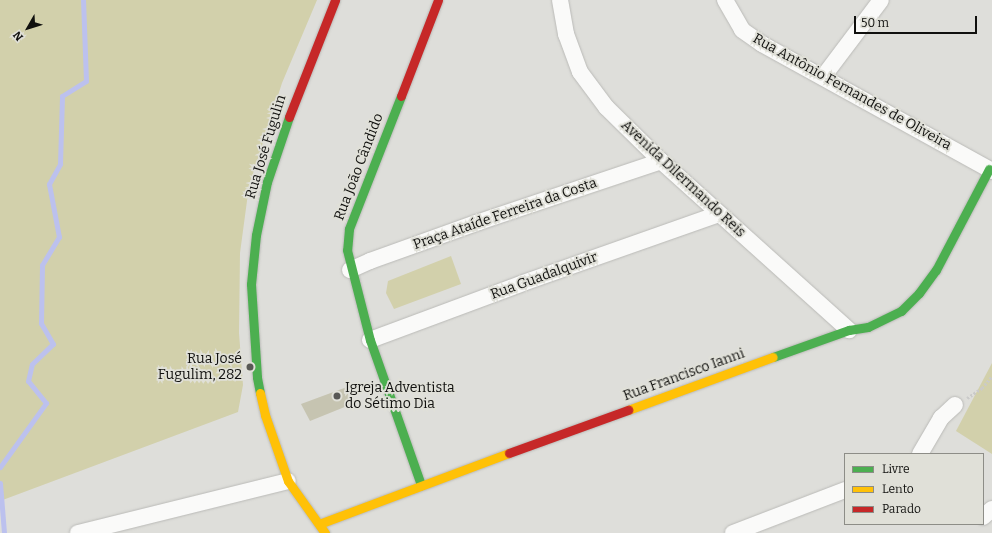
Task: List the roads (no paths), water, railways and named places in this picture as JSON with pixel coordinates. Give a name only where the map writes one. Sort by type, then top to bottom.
[{"type":"street","name":"Rua José Fugulin","points":[[325,533],[288,481],[265,415],[257,377],[251,284],[256,235],[267,182],[299,89],[335,0]]},
{"type":"street","name":"Rua João Cândido","points":[[421,485],[370,340],[350,270],[347,250],[349,229],[438,0]]},
{"type":"street","name":"Avenida Dilermando Reis","points":[[560,0],[566,34],[580,72],[606,108],[718,214],[849,330]]},
{"type":"street","name":"Rua Antônio Fernandes de Oliveira","points":[[725,0],[742,30],[762,44],[991,170]]},
{"type":"street","points":[[823,78],[881,0]]},
{"type":"street","name":"Praça Ataíde Ferreira da Costa","points":[[350,270],[370,261],[464,228],[661,161]]},
{"type":"street","name":"Rua Francisco Ianni","points":[[319,524],[421,485],[849,330],[868,327],[885,320],[901,310],[919,293],[936,270],[991,170]]},
{"type":"street","name":"Rua Guadalquivir","points":[[370,340],[523,283],[718,214]]},
{"type":"street","points":[[921,453],[941,418],[954,404]]},
{"type":"street","points":[[78,533],[288,481]]},
{"type":"street","points":[[733,533],[844,490]]},
{"type":"street","points":[[984,516],[992,509]]},
{"type":"street","points":[[984,521],[992,528]]},
{"type":"waterway","points":[[0,467],[46,403],[28,381],[32,364],[53,344],[41,323],[42,265],[59,237],[49,184],[60,164],[62,96],[86,81],[83,0]]},
{"type":"waterway","points":[[0,483],[4,533]]},
{"type":"place","name":"Rua José Fugulim, 282","points":[[250,367]]},
{"type":"place","name":"Igreja Adventista do Sétimo Dia","points":[[337,396]]}]
